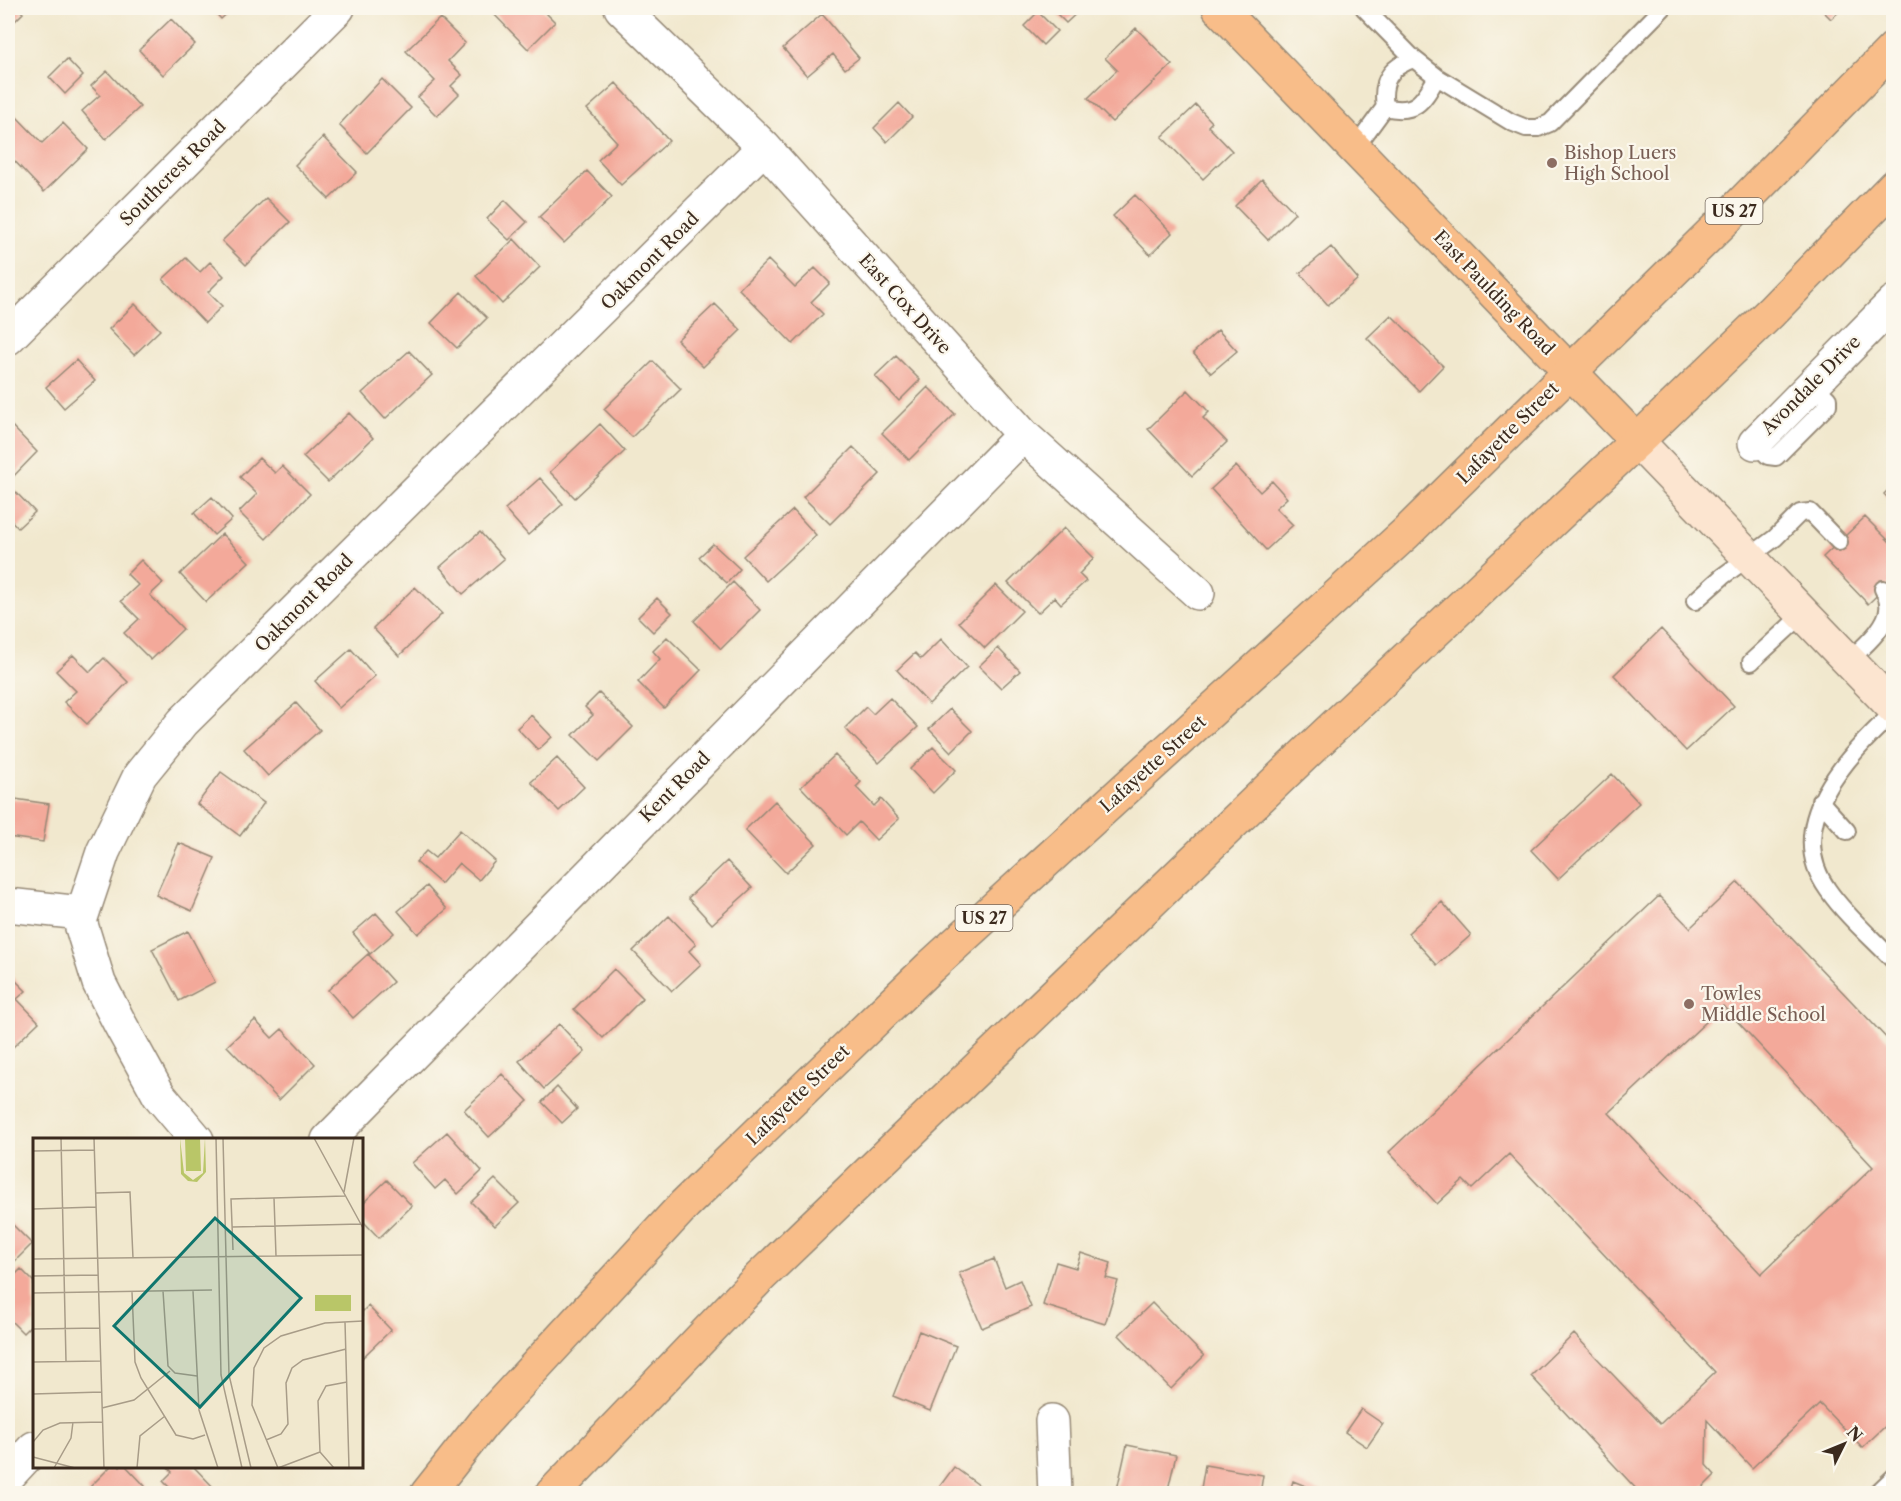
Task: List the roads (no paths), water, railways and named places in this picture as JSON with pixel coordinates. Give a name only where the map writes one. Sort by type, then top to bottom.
[{"type":"main road","name":"East Paulding Road","points":[[1219,8],[1749,556],[1893,710]]},
{"type":"main road","name":"Lafayette Street","points":[[427,1494],[484,1422],[686,1204],[930,967],[1407,533],[1735,210],[1893,48]]},
{"type":"main road","points":[[552,1494],[760,1276],[1297,761],[1637,441],[1771,312],[1893,186]]},
{"type":"street","name":"Southcrest Road","points":[[8,338],[338,8]]},
{"type":"street","name":"East Cox Drive","points":[[621,8],[764,147],[1023,435],[1198,593]]},
{"type":"street","name":"Oakmont Road","points":[[81,913],[103,852],[140,775],[183,722],[764,147]]},
{"type":"street","name":"Avondale Drive","points":[[1755,443],[1893,302]]},
{"type":"street","name":"Kent Road","points":[[330,1138],[1023,435]]},
{"type":"street","points":[[8,905],[81,913],[80,921],[99,983],[159,1095],[195,1138]]},
{"type":"street","points":[[1052,1421],[1055,1494]]},
{"type":"street","points":[[8,1476],[33,1449]]},
{"type":"lane","points":[[1364,8],[1414,58],[1437,77],[1511,122],[1526,128],[1538,128],[1550,123],[1663,8]]},
{"type":"lane","points":[[1355,148],[1385,107],[1383,91],[1388,78],[1403,62],[1414,58]]},
{"type":"lane","points":[[1385,107],[1401,111],[1416,105],[1427,95],[1437,77]]},
{"type":"lane","points":[[1695,602],[1723,576],[1775,538],[1800,513],[1810,512],[1839,542]]},
{"type":"lane","points":[[1848,661],[1871,640],[1882,624],[1889,605],[1883,589]]},
{"type":"lane","points":[[1751,662],[1803,614]]},
{"type":"lane","points":[[1893,710],[1863,741],[1834,778],[1820,801],[1811,844],[1815,868],[1828,891],[1893,961]]},
{"type":"lane","points":[[1820,801],[1847,831]]},
{"type":"lane","points":[[1876,1494],[1893,1476]]},
{"type":"place","name":"Bishop Luers High School","points":[[1552,163]]},
{"type":"place","name":"Towles Middle School","points":[[1689,1004]]}]
